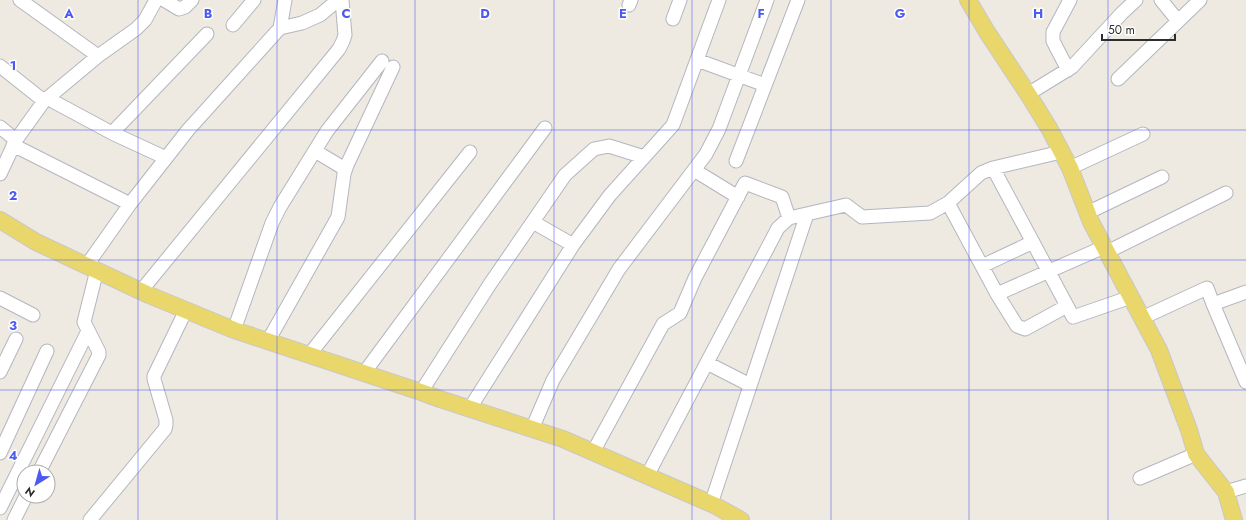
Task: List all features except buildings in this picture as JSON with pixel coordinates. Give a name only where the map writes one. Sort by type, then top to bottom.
[{"type":"main road","points":[[968,0],[1049,128],[1070,168],[1091,222],[1159,350],[1189,430],[1196,454],[1226,492],[1234,520]]},
{"type":"main road","points":[[0,220],[36,242],[141,291],[234,330],[421,392],[440,400],[470,408],[563,439],[710,504],[741,520]]},
{"type":"street","points":[[0,174],[15,143],[45,100],[98,56],[141,25],[156,0]]},
{"type":"street","points":[[164,0],[179,9],[185,7],[192,0]]},
{"type":"street","points":[[233,25],[254,0]]},
{"type":"street","points":[[43,464],[99,355],[99,352],[84,324],[92,268],[130,204],[166,158],[188,130],[280,28],[285,0]]},
{"type":"street","points":[[280,28],[302,23],[320,15],[338,0]]},
{"type":"street","points":[[141,291],[339,49],[344,35],[342,0]]},
{"type":"street","points":[[673,19],[680,0]]},
{"type":"street","points":[[470,408],[573,245],[610,195],[672,125],[719,0]]},
{"type":"street","points":[[532,429],[553,380],[619,269],[706,154],[719,129],[767,0]]},
{"type":"street","points":[[736,161],[798,0]]},
{"type":"street","points":[[1068,70],[1053,41],[1052,36],[1070,0]]},
{"type":"street","points":[[1028,94],[1077,63],[1122,13],[1136,0]]},
{"type":"street","points":[[1161,0],[1178,22]]},
{"type":"street","points":[[1118,79],[1200,0]]},
{"type":"street","points":[[27,2],[98,56]]},
{"type":"street","points":[[112,133],[207,34]]},
{"type":"street","points":[[697,60],[765,85]]},
{"type":"street","points":[[234,330],[276,216],[327,131],[388,64],[345,170],[338,217],[268,342]]},
{"type":"street","points":[[0,66],[45,100],[166,158]]},
{"type":"street","points":[[0,127],[15,143],[130,204]]},
{"type":"street","points":[[364,373],[545,128]]},
{"type":"street","points":[[1070,168],[1143,134]]},
{"type":"street","points":[[421,392],[490,284],[565,175],[594,149],[609,146],[644,157]]},
{"type":"street","points":[[647,476],[778,228],[789,218],[846,205],[862,217],[930,213],[948,203],[981,173],[1058,147]]},
{"type":"street","points":[[315,151],[345,170]]},
{"type":"street","points":[[309,355],[470,152]]},
{"type":"street","points":[[993,168],[1073,317],[1131,297]]},
{"type":"street","points":[[694,170],[738,197]]},
{"type":"street","points":[[1087,213],[1162,177]]},
{"type":"street","points":[[593,452],[663,324],[680,312],[695,278],[746,183],[782,197],[789,218]]},
{"type":"street","points":[[997,294],[1049,271],[1105,249],[1226,193]]},
{"type":"street","points":[[948,203],[997,294],[1017,326],[1025,329],[1067,306]]},
{"type":"street","points":[[710,504],[807,214]]},
{"type":"street","points":[[533,222],[573,245]]},
{"type":"street","points":[[982,266],[1034,242]]},
{"type":"street","points":[[1142,318],[1207,288],[1213,304],[1240,351],[1246,382]]},
{"type":"street","points":[[1213,304],[1246,292]]},
{"type":"street","points":[[0,298],[33,315]]},
{"type":"street","points":[[90,520],[165,429],[166,420],[154,376],[186,310]]},
{"type":"street","points":[[0,508],[88,331]]},
{"type":"street","points":[[1,366],[16,339]]},
{"type":"street","points":[[0,452],[47,351]]},
{"type":"street","points":[[707,364],[750,385]]},
{"type":"street","points":[[1140,478],[1196,454]]},
{"type":"street","points":[[1226,492],[1246,486]]},
{"type":"street","points":[[14,520],[22,504]]}]
